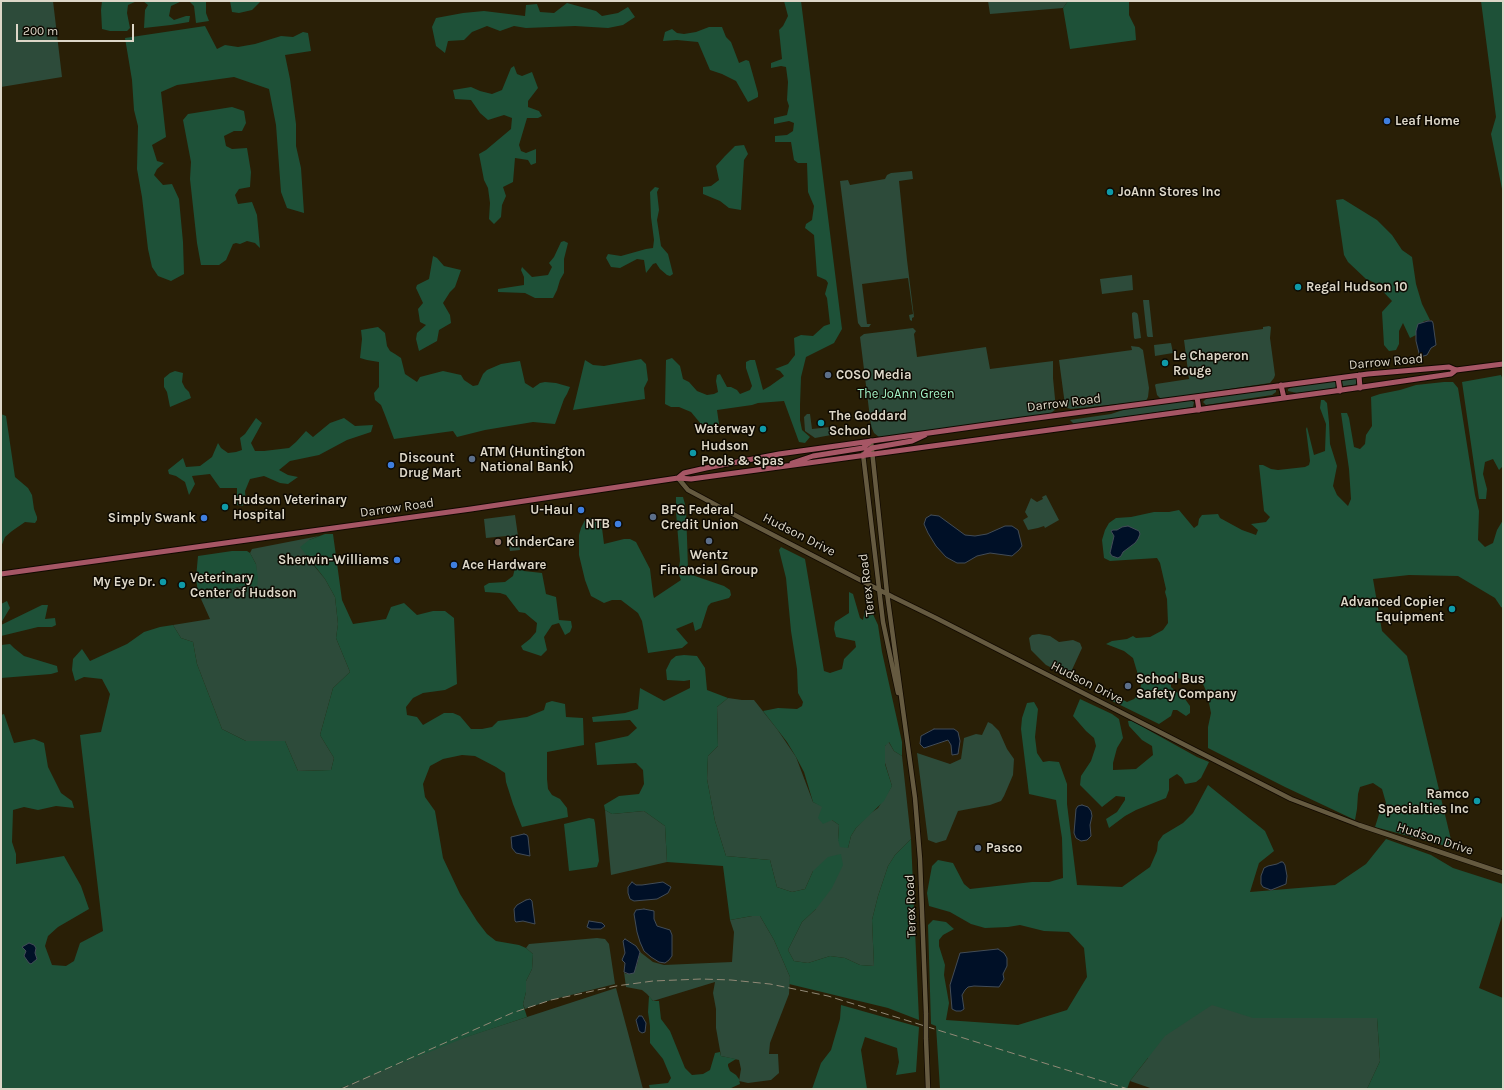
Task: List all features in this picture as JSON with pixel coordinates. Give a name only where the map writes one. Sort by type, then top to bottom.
[{"type":"main road","name":"Darrow Road","points":[[678,478],[684,473],[729,463],[797,452],[862,445],[871,441],[1359,375],[1449,367],[1456,370],[1503,364]]},
{"type":"main road","name":"Darrow Road","points":[[1,574],[479,508],[678,478],[691,479],[1340,391],[1451,374],[1456,370]]},
{"type":"main road","points":[[1359,375],[1360,388]]},
{"type":"main road","points":[[1338,378],[1340,391]]},
{"type":"main road","points":[[1281,385],[1284,398]]},
{"type":"main road","points":[[1198,397],[1199,410]]},
{"type":"main road","points":[[864,456],[872,448],[912,441],[931,433]]},
{"type":"main road","name":"Terex Road","points":[[871,441],[887,593],[915,798],[919,848],[928,1089]]},
{"type":"main road","points":[[788,466],[798,460],[862,445]]},
{"type":"main road","name":"Terex Road","points":[[862,445],[878,589],[886,643],[905,722]]},
{"type":"main road","points":[[797,452],[798,460]]},
{"type":"main road","points":[[729,463],[730,473]]},
{"type":"main road","name":"Hudson Drive","points":[[678,478],[684,486],[694,493],[878,589],[1291,799],[1359,825],[1503,873]]},
{"type":"green space","points":[[1,1],[53,1],[62,77],[1,87]]},
{"type":"green space","points":[[102,1],[137,1],[128,5],[127,13],[130,28],[127,31],[110,31],[102,29]]},
{"type":"green space","points":[[143,1],[182,1],[171,6],[169,16],[174,20],[190,16],[189,22],[144,28],[145,10],[148,5]]},
{"type":"green space","points":[[189,1],[206,1],[206,13],[209,21],[196,23],[194,6]]},
{"type":"green space","points":[[230,1],[261,1],[252,10],[239,13],[232,12]]},
{"type":"green space","points":[[784,1],[801,1],[842,329],[834,343],[806,357],[801,377],[800,405],[802,430],[810,437],[805,443],[799,442],[784,401],[758,403],[717,410],[719,424],[710,425],[701,424],[691,412],[679,407],[671,407],[665,404],[666,360],[672,358],[680,366],[683,379],[689,382],[697,391],[707,395],[718,392],[716,381],[717,375],[720,374],[727,387],[737,390],[740,394],[750,390],[752,386],[746,368],[746,362],[755,360],[763,390],[784,376],[780,371],[775,369],[788,364],[795,355],[794,338],[801,335],[813,336],[824,326],[830,324],[827,298],[825,294],[828,283],[826,280],[817,276],[814,235],[805,228],[806,224],[812,220],[814,206],[808,192],[807,163],[798,163],[794,160],[791,142],[775,142],[775,136],[787,135],[793,131],[794,123],[789,121],[774,124],[774,118],[787,115],[789,106],[787,100],[788,82],[786,67],[781,66],[771,68],[771,63],[782,59],[779,30],[783,26],[788,16]]},
{"type":"green space","points":[[988,1],[1068,1],[1063,8],[990,14]]},
{"type":"green space","points":[[1068,1],[1129,1],[1129,15],[1135,27],[1136,40],[1070,49],[1063,8]]},
{"type":"green space","points":[[1481,1],[1503,1],[1503,194],[1491,134],[1496,117]]},
{"type":"green space","points":[[567,3],[596,11],[602,16],[618,13],[628,7],[635,17],[623,25],[608,28],[575,26],[526,28],[514,26],[500,31],[487,26],[472,32],[464,40],[448,41],[445,53],[436,46],[432,27],[436,18],[484,11],[525,16],[526,5],[537,4],[540,12],[554,13]]},
{"type":"green space","points":[[205,26],[217,49],[225,45],[238,47],[255,44],[281,36],[293,37],[303,32],[308,33],[311,51],[285,55],[296,124],[296,146],[301,168],[304,213],[287,208],[281,192],[276,125],[269,89],[234,77],[177,85],[161,92],[166,137],[152,145],[157,161],[164,163],[157,169],[154,175],[163,185],[172,184],[179,199],[183,242],[184,274],[171,281],[158,276],[152,267],[148,249],[137,169],[138,126],[134,110],[132,80],[125,38]]},
{"type":"green space","points":[[709,27],[722,27],[726,37],[731,42],[739,63],[746,60],[749,61],[758,97],[748,102],[736,81],[710,70],[698,42],[677,40],[663,41],[665,32],[672,29],[677,33],[684,34],[696,32]]},
{"type":"green space","points":[[514,66],[517,74],[522,76],[532,72],[538,88],[528,101],[528,107],[539,111],[542,116],[538,118],[527,118],[519,145],[521,151],[526,153],[536,149],[536,163],[531,165],[528,160],[515,158],[513,182],[503,187],[506,196],[502,205],[501,217],[494,224],[489,219],[490,203],[488,188],[484,180],[479,154],[511,129],[512,118],[504,115],[488,120],[480,113],[471,100],[455,99],[453,90],[471,87],[492,94],[502,90],[511,68]]},
{"type":"green space","points":[[232,107],[244,111],[246,123],[242,131],[234,131],[224,136],[226,146],[232,149],[247,148],[251,172],[250,187],[239,189],[235,195],[238,204],[252,202],[257,215],[260,248],[255,243],[247,241],[240,244],[236,243],[233,244],[226,260],[219,265],[201,265],[190,179],[191,162],[183,120],[188,114]]},
{"type":"green space","points":[[744,145],[748,154],[744,160],[741,210],[729,208],[720,201],[703,194],[703,187],[711,186],[719,180],[716,166],[735,146]]},
{"type":"green space","points":[[912,171],[913,179],[899,181],[914,317],[912,318],[912,321],[910,320],[909,315],[913,314],[908,278],[862,284],[867,324],[871,324],[869,327],[861,327],[858,323],[840,181],[848,180],[850,185],[885,179],[887,175],[891,173]]},
{"type":"green space","points":[[655,187],[659,188],[657,192],[659,210],[657,220],[661,246],[668,254],[673,274],[670,276],[667,275],[656,263],[653,264],[646,273],[644,260],[637,259],[620,268],[611,267],[606,258],[608,254],[621,256],[653,248],[654,240],[650,192]]},
{"type":"green space","points":[[1343,199],[1377,220],[1392,235],[1402,250],[1412,257],[1416,284],[1422,304],[1430,320],[1424,321],[1416,331],[1416,335],[1410,338],[1403,323],[1399,331],[1399,344],[1396,350],[1389,351],[1384,345],[1382,312],[1392,301],[1375,283],[1366,279],[1348,262],[1344,255],[1336,200]]},
{"type":"green space","points":[[564,241],[568,243],[564,259],[564,273],[553,298],[535,298],[525,293],[498,292],[498,289],[524,285],[524,277],[521,270],[522,267],[532,277],[548,275],[552,267],[549,263],[554,257],[561,242]]},
{"type":"green space","points":[[433,256],[437,258],[444,266],[461,270],[455,287],[443,303],[450,315],[451,323],[439,330],[437,341],[419,351],[416,339],[417,333],[426,325],[420,322],[418,309],[423,303],[416,288],[417,285],[429,279]]},
{"type":"green space","points":[[1132,275],[1133,290],[1102,294],[1100,279]]},
{"type":"green space","points":[[1143,300],[1149,300],[1153,337],[1147,336]]},
{"type":"green space","points":[[1134,312],[1138,315],[1141,338],[1135,339],[1132,316],[1132,313]]},
{"type":"green space","points":[[378,327],[385,333],[387,346],[390,351],[401,358],[405,374],[417,382],[420,377],[443,371],[461,375],[464,380],[473,386],[478,385],[483,374],[487,370],[501,364],[520,361],[525,383],[533,388],[540,383],[545,382],[570,387],[555,424],[533,422],[485,430],[457,437],[453,431],[394,439],[381,405],[375,400],[374,393],[379,387],[379,362],[360,358],[362,339],[361,330]]},
{"type":"green space","points":[[1263,327],[1271,327],[1270,338],[1275,375],[1270,383],[1161,399],[1157,395],[1156,384],[1189,379],[1184,340],[1263,329]]},
{"type":"green space","name":"The JoAnn Green","points":[[913,328],[916,331],[914,334],[917,357],[986,347],[990,369],[1053,361],[1056,409],[1051,413],[1046,414],[879,437],[874,433],[871,426],[860,337],[864,334]]},
{"type":"green space","points":[[1171,343],[1173,353],[1155,356],[1154,345]]},
{"type":"green space","points":[[1131,346],[1139,347],[1143,350],[1149,388],[1146,401],[1071,409],[1067,408],[1065,405],[1059,360],[1132,350]]},
{"type":"green space","points":[[641,359],[646,364],[648,380],[644,388],[645,399],[573,410],[585,360],[593,365],[604,366]]},
{"type":"green space","points":[[175,371],[183,373],[182,382],[191,398],[170,407],[167,392],[164,387],[164,378]]},
{"type":"green space","points":[[1501,375],[1503,380],[1503,466],[1499,470],[1493,459],[1485,462],[1483,474],[1487,489],[1486,499],[1479,499],[1462,382]]},
{"type":"green space","points":[[1354,378],[1357,382],[1355,385],[1343,386],[1343,380]]},
{"type":"green space","points":[[1334,380],[1337,383],[1335,388],[1297,393],[1288,391],[1288,389],[1295,386]]},
{"type":"green space","points":[[1453,382],[1458,388],[1475,495],[1479,511],[1478,540],[1485,547],[1493,543],[1497,530],[1503,520],[1503,608],[1495,598],[1458,576],[1409,575],[1373,579],[1382,631],[1407,656],[1453,848],[1375,827],[1380,811],[1386,803],[1382,789],[1373,783],[1360,787],[1355,820],[1208,748],[1208,727],[1211,713],[1207,693],[1203,684],[1171,678],[1171,687],[1185,699],[1190,706],[1190,713],[1186,716],[1177,710],[1173,710],[1171,716],[1159,724],[1110,700],[1116,696],[1127,702],[1134,699],[1139,694],[1141,685],[1133,658],[1124,651],[1106,644],[1133,636],[1136,638],[1150,637],[1163,630],[1168,623],[1167,599],[1160,563],[1157,558],[1110,561],[1104,558],[1102,540],[1109,523],[1116,518],[1179,510],[1194,528],[1198,525],[1199,519],[1202,515],[1218,514],[1220,518],[1242,530],[1256,535],[1258,530],[1251,524],[1266,522],[1270,517],[1264,511],[1259,465],[1278,470],[1305,467],[1309,465],[1310,461],[1307,427],[1314,455],[1325,451],[1326,424],[1320,408],[1321,400],[1324,400],[1327,403],[1330,444],[1337,466],[1333,486],[1337,495],[1348,506],[1351,499],[1349,469],[1341,413],[1347,413],[1354,447],[1360,449],[1365,444],[1366,435],[1372,426],[1371,397],[1416,385]]},
{"type":"green space","points":[[1276,389],[1276,392],[1272,395],[1206,405],[1203,402],[1207,398]]},
{"type":"green space","points":[[1189,400],[1194,402],[1193,407],[1074,424],[1070,420],[1111,414],[1126,409]]},
{"type":"green space","points":[[1,414],[6,416],[15,477],[28,488],[32,495],[37,520],[35,523],[25,522],[12,531],[5,537],[1,547]]},
{"type":"green space","points":[[807,414],[810,414],[812,429],[830,427],[831,435],[815,438],[805,431],[804,417]]},
{"type":"green space","points":[[256,418],[262,423],[251,443],[255,451],[289,448],[306,431],[313,437],[330,423],[344,418],[355,426],[373,425],[371,432],[347,440],[319,455],[290,461],[279,470],[288,475],[298,477],[288,484],[280,483],[264,476],[250,479],[245,491],[246,503],[242,506],[237,505],[237,488],[220,488],[210,474],[192,476],[195,484],[189,495],[185,482],[176,476],[169,474],[168,470],[183,458],[186,467],[200,466],[212,457],[218,443],[221,448],[228,453],[242,450],[240,438],[245,434]]},
{"type":"green space","points":[[1046,495],[1059,520],[1045,528],[1044,526],[1028,530],[1023,520],[1028,517],[1025,512],[1031,498],[1037,502],[1043,499],[1042,497]]},
{"type":"green space","points":[[676,497],[683,497],[686,508],[688,568],[695,576],[724,586],[730,590],[731,595],[729,598],[711,603],[708,606],[701,628],[695,631],[693,622],[676,629],[688,643],[682,648],[648,653],[642,621],[638,613],[621,600],[612,600],[604,603],[591,596],[585,580],[579,555],[579,535],[585,520],[591,518],[601,520],[604,544],[624,539],[630,539],[636,542],[650,569],[654,598],[681,580],[678,573],[680,561]]},
{"type":"green space","points":[[515,515],[520,550],[510,551],[507,536],[486,538],[484,519]]},
{"type":"green space","points":[[325,534],[333,534],[342,600],[353,624],[386,619],[391,607],[404,603],[417,615],[433,611],[445,611],[454,618],[457,684],[445,690],[423,693],[413,698],[406,707],[407,715],[417,717],[423,725],[444,713],[453,713],[460,716],[471,729],[482,729],[492,727],[498,721],[527,717],[544,710],[546,703],[552,701],[565,704],[566,717],[583,718],[584,745],[547,752],[548,789],[552,795],[560,799],[567,808],[568,817],[522,827],[506,782],[505,773],[475,756],[462,755],[443,759],[430,766],[423,784],[425,797],[435,811],[443,858],[460,894],[477,921],[487,934],[496,941],[519,945],[526,948],[533,954],[532,969],[526,981],[526,992],[523,1004],[527,1017],[464,1038],[338,1089],[1,1089],[1,715],[4,714],[14,743],[34,739],[44,743],[48,767],[61,793],[72,801],[74,808],[56,806],[38,810],[24,807],[13,810],[12,842],[16,854],[16,864],[64,856],[81,886],[89,909],[58,927],[48,936],[45,946],[52,965],[66,966],[74,961],[80,943],[103,931],[80,735],[101,732],[110,694],[102,679],[84,677],[75,681],[72,670],[73,659],[82,649],[90,661],[127,644],[144,632],[173,625],[181,638],[193,642],[197,664],[222,729],[246,741],[285,741],[298,771],[331,770],[334,758],[320,735],[333,688],[350,672],[336,638],[338,624],[335,597],[325,579],[300,547],[309,540]]},
{"type":"green space","points":[[319,536],[309,540],[311,562],[325,579],[335,597],[338,624],[336,638],[350,672],[333,688],[320,735],[334,758],[331,770],[298,771],[285,741],[246,741],[222,729],[197,664],[193,642],[181,638],[173,625],[210,619],[201,599],[202,596],[204,597],[242,586],[257,586],[256,564],[250,553],[252,549]]},
{"type":"green space","points":[[781,547],[805,559],[824,671],[830,673],[842,669],[844,659],[856,647],[855,641],[836,637],[834,629],[835,622],[849,613],[849,592],[853,594],[860,618],[863,620],[865,610],[871,610],[878,625],[882,652],[902,742],[902,756],[894,751],[889,742],[885,746],[885,764],[892,786],[884,801],[856,828],[851,836],[848,848],[840,847],[838,840],[839,825],[832,820],[823,824],[818,818],[822,807],[813,802],[804,772],[796,757],[787,742],[763,711],[778,708],[797,709],[802,706],[803,702],[798,693],[797,669],[791,631],[786,578],[779,550]]},
{"type":"green space","points":[[232,551],[247,551],[250,553],[256,564],[258,578],[257,586],[242,586],[204,597],[198,593],[196,578],[198,556]]},
{"type":"green space","points":[[521,567],[524,571],[542,573],[546,594],[556,597],[559,620],[571,621],[572,627],[570,632],[565,635],[559,623],[552,625],[544,637],[547,650],[541,656],[523,650],[521,646],[536,632],[537,623],[525,613],[519,612],[506,595],[485,592],[484,586],[489,583],[505,582],[513,576],[515,568]]},
{"type":"green space","points":[[7,601],[10,608],[1,623],[1,604]]},
{"type":"green space","points":[[42,605],[48,605],[45,619],[55,618],[56,625],[52,627],[38,627],[1,636],[1,625]]},
{"type":"green space","points":[[1039,634],[1050,636],[1059,642],[1073,640],[1080,643],[1082,648],[1071,672],[1067,674],[1062,673],[1046,665],[1031,650],[1029,638],[1032,635]]},
{"type":"green space","points":[[10,644],[24,656],[57,666],[58,672],[51,674],[1,678],[1,645]]},
{"type":"green space","points":[[676,656],[697,656],[705,668],[707,690],[728,698],[717,707],[718,746],[708,756],[707,779],[715,821],[726,856],[770,860],[777,887],[792,892],[805,889],[813,871],[828,857],[841,854],[843,865],[832,888],[816,909],[802,922],[788,950],[794,961],[808,963],[830,956],[845,958],[860,965],[874,966],[872,920],[878,896],[888,866],[895,855],[911,839],[919,1020],[888,1008],[789,984],[790,977],[774,940],[760,916],[730,920],[723,866],[667,862],[665,826],[644,811],[612,814],[605,810],[604,805],[619,796],[639,794],[644,784],[643,770],[636,763],[597,765],[595,743],[628,736],[637,728],[630,720],[593,722],[592,717],[625,713],[638,709],[640,688],[664,701],[690,688],[690,680],[667,680],[666,670],[671,660]]},
{"type":"green space","points":[[728,698],[754,700],[777,729],[796,757],[813,802],[822,806],[832,820],[839,825],[838,840],[848,848],[851,836],[856,828],[868,815],[878,808],[892,786],[885,763],[885,746],[888,741],[894,751],[902,756],[911,839],[895,855],[888,866],[878,896],[872,920],[874,966],[860,965],[845,958],[830,956],[808,963],[794,961],[788,950],[802,922],[816,909],[813,871],[805,889],[792,892],[777,887],[770,860],[726,856],[715,821],[707,779],[708,756],[718,746],[717,707]]},
{"type":"green space","points":[[1080,699],[1112,714],[1119,719],[1123,738],[1117,748],[1113,763],[1113,770],[1136,769],[1153,755],[1152,746],[1142,740],[1129,726],[1128,721],[1132,721],[1197,757],[1209,762],[1201,778],[1196,782],[1185,784],[1182,778],[1177,774],[1169,779],[1169,790],[1166,798],[1136,810],[1109,828],[1106,819],[1117,812],[1125,800],[1125,797],[1116,796],[1102,807],[1080,785],[1081,776],[1091,761],[1096,746],[1094,738],[1073,716]]},
{"type":"green space","points":[[1034,702],[1038,709],[1035,737],[1037,753],[1043,762],[1059,762],[1067,784],[1067,804],[1077,885],[1122,887],[1150,867],[1157,851],[1158,842],[1163,835],[1183,823],[1193,813],[1208,785],[1265,831],[1274,851],[1259,863],[1250,892],[1335,885],[1366,864],[1386,839],[1431,855],[1453,868],[1503,884],[1503,913],[1479,988],[1503,998],[1503,1089],[1367,1089],[1380,1061],[1377,1018],[1253,1018],[1212,1005],[1165,1036],[1130,1081],[1127,1089],[940,1089],[936,1026],[931,1024],[928,925],[933,920],[946,922],[954,929],[943,935],[939,940],[939,946],[945,965],[944,975],[949,1003],[946,1020],[1018,1025],[1067,1010],[1087,977],[1084,948],[1069,932],[1044,931],[1020,925],[985,928],[971,924],[950,912],[929,906],[927,893],[932,866],[938,860],[953,863],[964,884],[970,889],[1032,882],[1049,882],[1063,878],[1062,838],[1056,800],[1029,794],[1021,729],[1022,718],[1027,703]]},
{"type":"green space","points":[[988,722],[999,731],[1007,749],[1014,759],[1013,775],[1004,796],[1001,801],[990,805],[958,811],[946,840],[936,843],[928,840],[917,753],[950,764],[961,759],[964,738],[976,734],[982,735]]},
{"type":"green space","points":[[605,810],[612,814],[644,811],[665,826],[667,862],[611,875]]},
{"type":"green space","points":[[589,818],[594,819],[595,823],[599,861],[597,867],[569,871],[564,824]]},
{"type":"green space","points":[[760,916],[774,940],[790,977],[789,994],[770,1043],[769,1054],[778,1054],[779,1073],[771,1080],[748,1083],[739,1081],[741,1069],[739,1060],[721,1056],[716,1028],[716,1009],[713,993],[715,982],[653,1001],[642,990],[626,987],[624,972],[626,974],[637,965],[640,952],[653,962],[664,965],[732,962],[734,932],[730,920]]},
{"type":"green space","points":[[1123,931],[1377,1018],[1380,1061],[1367,1089],[1153,1089],[1130,1081],[1148,1058]]},
{"type":"green space","points":[[597,938],[605,939],[609,944],[615,984],[551,1000],[525,1009],[523,1004],[526,992],[526,981],[532,969],[533,954],[526,948],[529,944]]},
{"type":"green space","points":[[616,988],[643,1089],[338,1089],[435,1047]]},
{"type":"green space","points":[[649,996],[653,1001],[659,1001],[661,1019],[670,1031],[685,1068],[692,1075],[703,1074],[710,1070],[715,1053],[720,1052],[721,1056],[736,1059],[728,1064],[728,1066],[730,1071],[739,1079],[740,1084],[729,1089],[650,1089],[649,1085],[668,1083],[671,1078],[663,1059],[650,1043],[648,1012]]},
{"type":"green space","points":[[841,1005],[919,1027],[916,1072],[896,1075],[899,1062],[897,1048],[865,1037],[861,1050],[867,1089],[812,1089],[821,1063],[831,1050],[840,1019]]},
{"type":"water","points":[[1432,321],[1433,323],[1436,345],[1431,348],[1427,355],[1420,357],[1416,341],[1416,331],[1418,324]]},
{"type":"water","points":[[931,515],[939,516],[965,535],[975,536],[987,534],[1005,526],[1012,526],[1018,530],[1022,546],[1012,556],[990,553],[977,556],[965,563],[957,563],[946,557],[936,546],[928,533],[924,524],[926,518]]},
{"type":"water","points":[[1128,526],[1139,531],[1140,534],[1138,539],[1118,558],[1112,556],[1110,553],[1114,536],[1111,531]]},
{"type":"water","points":[[934,729],[954,729],[958,732],[960,741],[958,754],[952,755],[951,745],[948,740],[924,748],[920,744],[921,736]]},
{"type":"water","points":[[1082,805],[1088,807],[1092,816],[1090,825],[1091,836],[1087,840],[1081,841],[1076,838],[1074,833],[1076,809],[1078,806]]},
{"type":"water","points":[[524,834],[528,837],[530,856],[516,853],[512,848],[511,837]]},
{"type":"water","points":[[1281,862],[1285,865],[1287,876],[1286,884],[1271,890],[1263,887],[1261,884],[1261,876],[1264,868]]},
{"type":"water","points":[[632,882],[636,885],[642,885],[663,882],[671,887],[668,893],[657,899],[634,901],[630,899],[628,893],[628,887]]},
{"type":"water","points":[[530,899],[532,901],[535,924],[515,921],[514,909],[517,905]]},
{"type":"water","points":[[644,909],[654,911],[654,919],[657,926],[670,930],[672,935],[672,956],[665,963],[659,962],[651,957],[644,951],[640,942],[634,914],[636,910]]},
{"type":"water","points":[[589,921],[602,923],[605,926],[601,929],[591,929],[587,927]]},
{"type":"water","points":[[625,939],[636,946],[640,952],[634,973],[629,974],[624,972],[625,963],[622,960],[625,953],[623,941]]},
{"type":"water","points":[[29,943],[34,945],[36,948],[35,953],[37,959],[31,964],[24,956],[26,951],[22,947]]},
{"type":"water","points":[[998,949],[1004,953],[1007,958],[1007,966],[1003,974],[1004,979],[999,987],[968,987],[962,995],[964,1009],[961,1011],[956,1011],[952,1009],[950,985],[960,953]]},
{"type":"water","points":[[639,1016],[642,1016],[646,1023],[645,1032],[642,1033],[639,1031],[636,1020]]},
{"type":"railway","points":[[341,1089],[512,1013],[551,1000],[616,986],[653,981],[701,979],[770,984],[828,996],[1128,1089]]},
{"type":"place","name":"Leaf Home","points":[[1387,121]]},
{"type":"place","name":"JoAnn Stores Inc","points":[[1110,192]]},
{"type":"place","name":"Regal Hudson 10","points":[[1298,287]]},
{"type":"place","name":"Le Chaperon Rouge","points":[[1165,363]]},
{"type":"place","name":"COSO Media","points":[[828,375]]},
{"type":"place","name":"The Goddard School","points":[[821,423]]},
{"type":"place","name":"Waterway","points":[[763,429]]},
{"type":"place","name":"Hudson Pools & Spas","points":[[693,453]]},
{"type":"place","name":"ATM (Huntington National Bank)","points":[[472,459]]},
{"type":"place","name":"Discount Drug Mart","points":[[391,465]]},
{"type":"place","name":"Hudson Veterinary Hospital","points":[[225,507]]},
{"type":"place","name":"U-Haul","points":[[581,510]]},
{"type":"place","name":"BFG Federal Credit Union","points":[[653,517]]},
{"type":"place","name":"Simply Swank","points":[[204,518]]},
{"type":"place","name":"NTB","points":[[618,524]]},
{"type":"place","name":"Wentz Financial Group","points":[[709,541]]},
{"type":"place","name":"KinderCare","points":[[498,542]]},
{"type":"place","name":"Sherwin-Williams","points":[[397,560]]},
{"type":"place","name":"Ace Hardware","points":[[454,565]]},
{"type":"place","name":"My Eye Dr.","points":[[163,582]]},
{"type":"place","name":"Veterinary Center of Hudson","points":[[182,585]]},
{"type":"place","name":"Advanced Copier Equipment","points":[[1452,609]]},
{"type":"place","name":"School Bus Safety Company","points":[[1128,686]]},
{"type":"place","name":"Ramco Specialties Inc","points":[[1477,801]]},
{"type":"place","name":"Pasco","points":[[978,848]]}]
